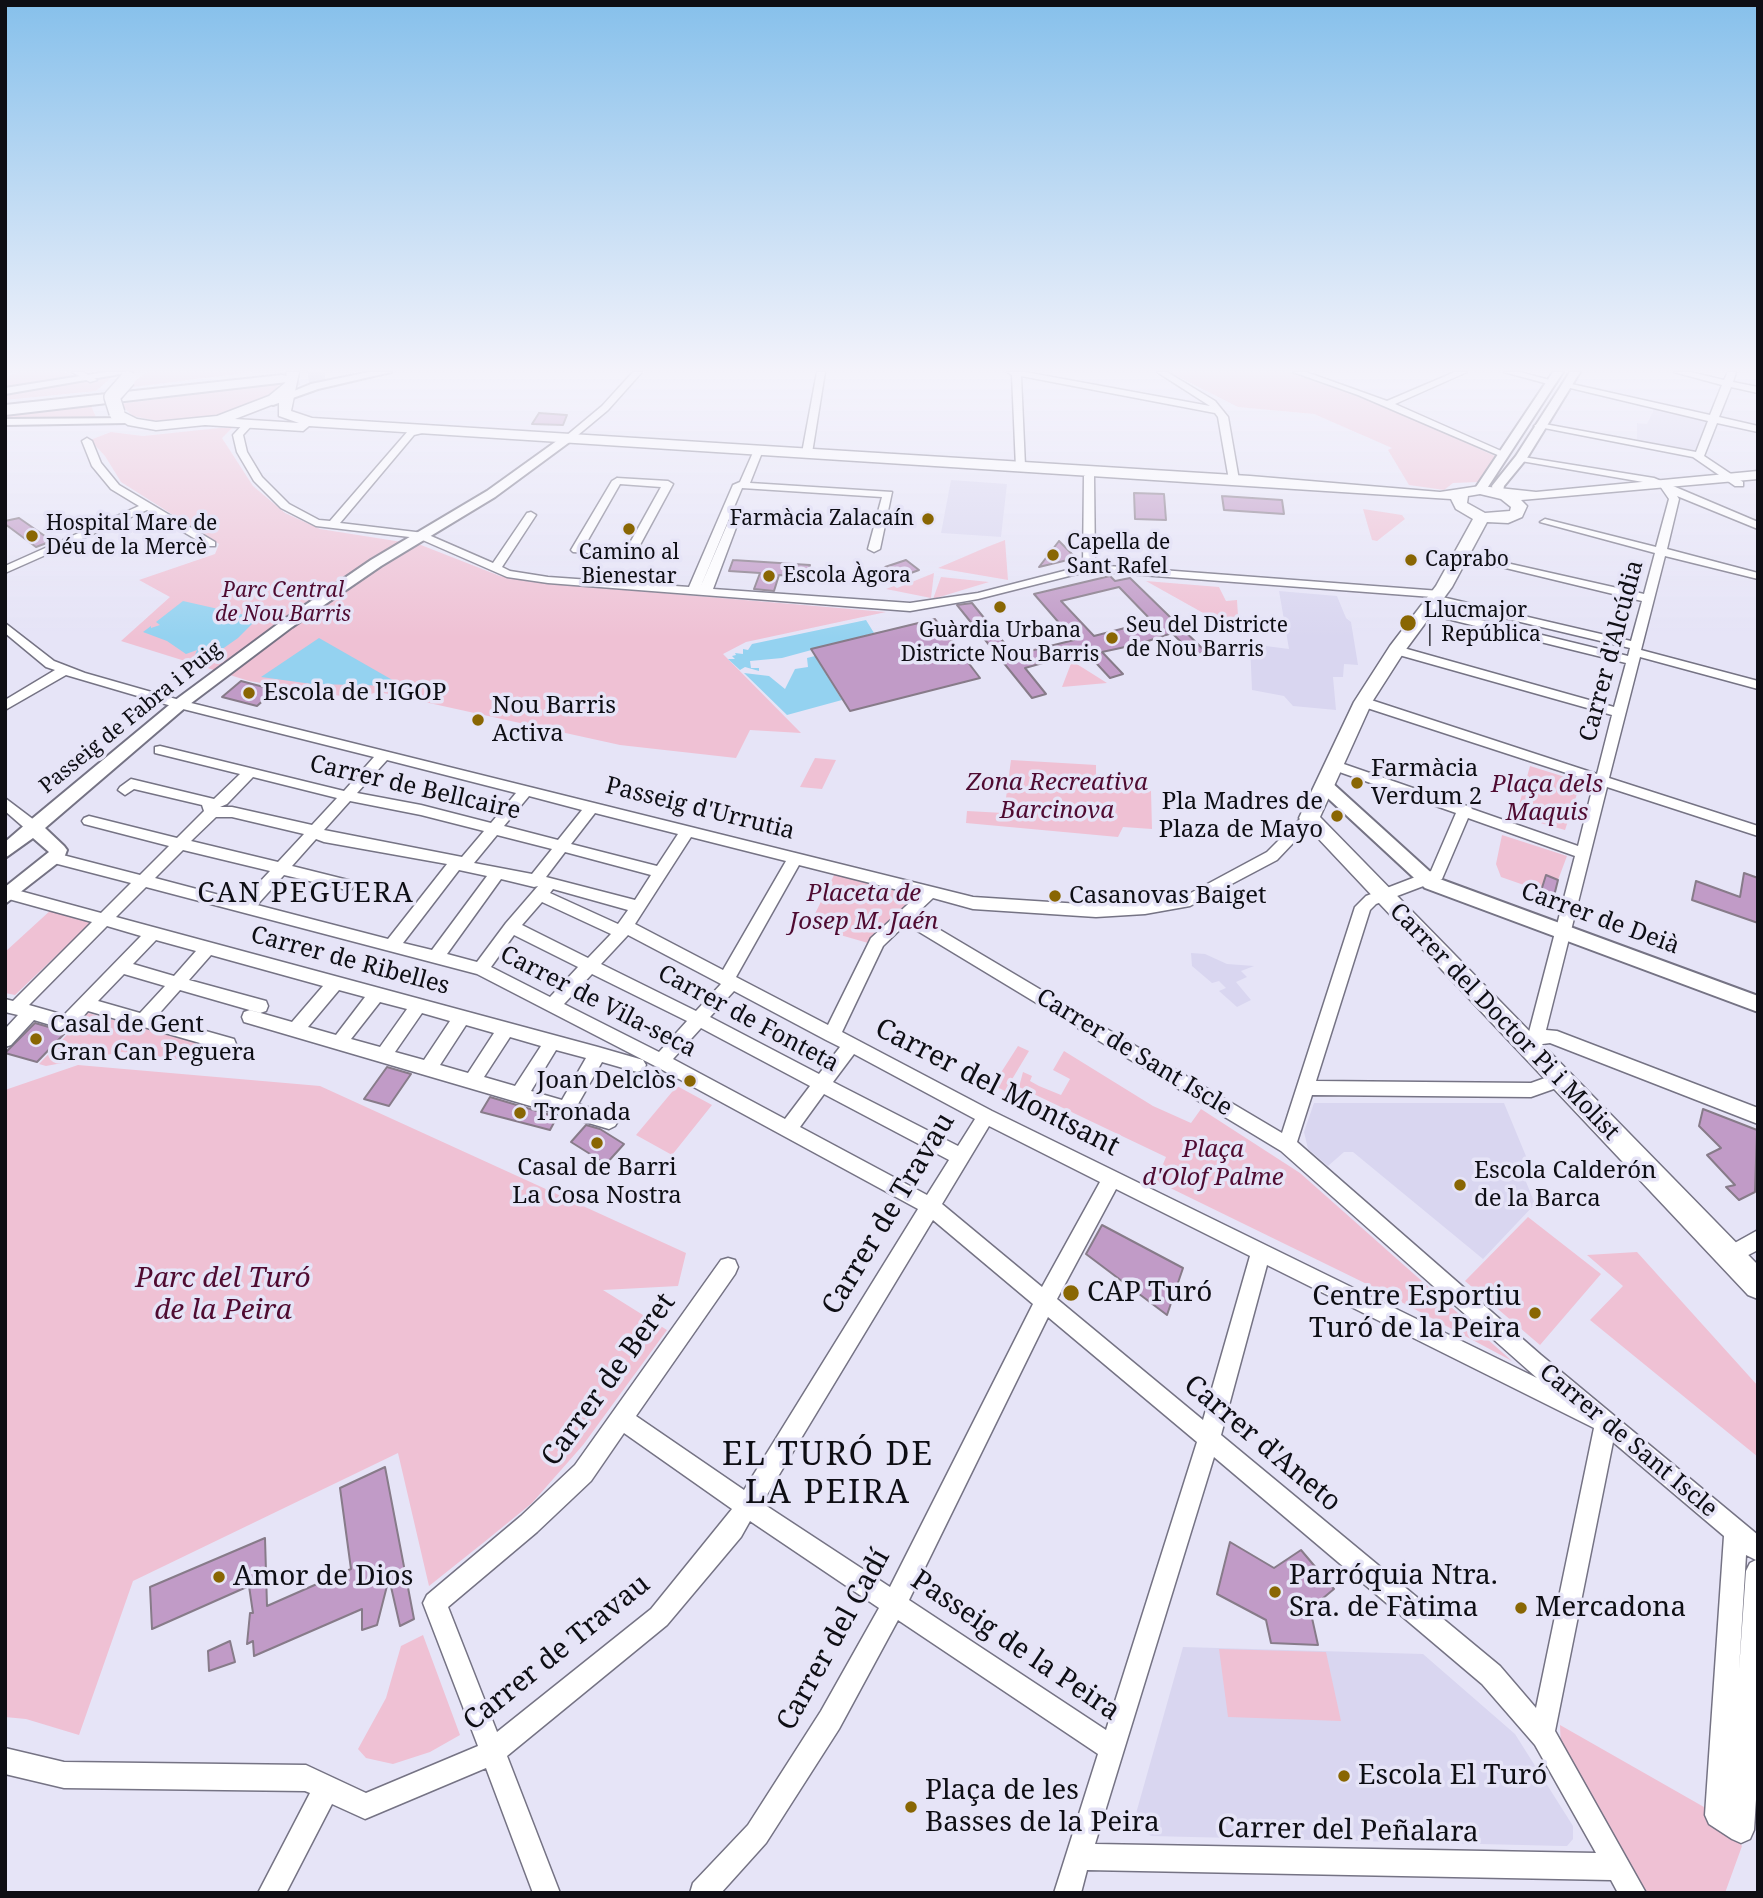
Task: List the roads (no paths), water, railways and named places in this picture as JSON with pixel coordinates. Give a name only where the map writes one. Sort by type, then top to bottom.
[{"type":"main road","points":[[893,461],[1235,482],[1427,500],[1462,500],[1480,490],[1542,496],[1733,481],[1758,482]]},
{"type":"main road","points":[[931,461],[1089,473]]},
{"type":"main road","points":[[1733,481],[1758,475]]},
{"type":"main road","points":[[1502,494],[1519,506],[1667,487]]},
{"type":"main road","points":[[1462,500],[1482,517],[1508,518],[1517,514],[1519,506]]},
{"type":"main road","points":[[1309,818],[1363,702],[1396,650],[1434,601],[1482,517]]},
{"type":"main road","name":"Carrer del Doctor Pi i Molist","points":[[1309,818],[1529,1039],[1559,1080],[1758,1285]]},
{"type":"street","points":[[95,461],[106,478],[145,507],[211,544]]},
{"type":"street","points":[[247,461],[258,479],[285,506],[316,523],[420,536],[507,573],[548,580],[910,607],[978,596],[1089,568],[1434,601],[1758,685]]},
{"type":"street","points":[[333,524],[387,461]]},
{"type":"street","name":"Passeig de Fabra i Puig","points":[[5,852],[180,704],[310,607],[400,548],[491,494],[537,461]]},
{"type":"street","points":[[699,591],[754,461]]},
{"type":"street","points":[[1020,461],[1020,466]]},
{"type":"street","points":[[1232,461],[1235,482]]},
{"type":"street","points":[[1480,490],[1499,461]]},
{"type":"street","points":[[1502,494],[1498,486],[1519,461]]},
{"type":"street","points":[[1534,461],[1667,487],[1758,526]]},
{"type":"street","points":[[1705,461],[1733,481]]},
{"type":"street","points":[[1089,473],[1089,568]]},
{"type":"street","points":[[617,481],[668,484],[627,553],[578,550],[617,481]]},
{"type":"street","points":[[746,485],[888,495],[874,549]]},
{"type":"street","name":"Carrer d'Alcúdia","points":[[1529,1039],[1563,931],[1662,552],[1674,499],[1667,487]]},
{"type":"street","points":[[5,570],[145,507]]},
{"type":"street","points":[[496,567],[531,515]]},
{"type":"street","points":[[1545,522],[1758,576]]},
{"type":"street","points":[[1462,556],[1650,599]]},
{"type":"street","points":[[5,628],[63,671],[5,706]]},
{"type":"street","points":[[1396,650],[1621,713]]},
{"type":"street","name":"Passeig d'Urrutia","points":[[63,671],[180,704],[973,903],[1096,911],[1173,904],[1209,892],[1252,869],[1285,845],[1309,818]]},
{"type":"street","points":[[1363,702],[1758,831]]},
{"type":"street","name":"Carrer de Bellcaire","points":[[160,750],[347,796],[494,828],[660,872]]},
{"type":"street","points":[[244,908],[385,754]]},
{"type":"street","points":[[1333,765],[1465,809],[1583,853]]},
{"type":"street","points":[[5,1040],[18,1008],[145,882],[211,808],[222,801],[250,772]]},
{"type":"street","points":[[211,808],[131,784],[125,790],[315,831],[324,837],[461,864],[541,886],[639,907]]},
{"type":"street","points":[[1324,785],[1425,880]]},
{"type":"street","points":[[391,946],[527,789]]},
{"type":"street","points":[[5,803],[58,850],[55,858],[7,895]]},
{"type":"street","points":[[481,969],[541,886],[562,848],[593,806]]},
{"type":"street","points":[[1287,1144],[1360,913],[1367,903],[1440,872],[1465,809]]},
{"type":"street","points":[[89,821],[347,885]]},
{"type":"street","points":[[553,1004],[624,929],[688,830]]},
{"type":"street","points":[[661,1061],[699,1020],[729,981],[796,857]]},
{"type":"street","name":"Carrer de Vila-seca","points":[[55,858],[481,969],[553,1004],[932,1207]]},
{"type":"street","points":[[435,957],[496,874]]},
{"type":"street","name":"Carrer de Deià","points":[[1425,880],[1758,1004]]},
{"type":"street","name":"Carrer del Montsant","points":[[541,886],[986,1116],[1606,1423]]},
{"type":"street","points":[[832,1035],[877,943],[931,891]]},
{"type":"street","name":"Carrer de Ribelles","points":[[7,895],[638,1065]]},
{"type":"street","name":"Carrer de Sant Iscle","points":[[905,916],[1287,1144],[1606,1423],[1758,1549]]},
{"type":"street","name":"Carrer de Fonteta","points":[[511,927],[699,1020],[961,1157]]},
{"type":"street","points":[[18,1008],[67,1023],[153,933]]},
{"type":"street","points":[[143,1021],[208,948]]},
{"type":"street","points":[[120,967],[176,983],[255,1012],[295,1031],[609,1121]]},
{"type":"street","points":[[295,1031],[335,982]]},
{"type":"street","points":[[339,1043],[377,994]]},
{"type":"street","points":[[86,1004],[228,1044]]},
{"type":"street","points":[[383,1056],[419,1005]]},
{"type":"street","points":[[428,1069],[462,1017]]},
{"type":"street","points":[[472,1081],[506,1028]]},
{"type":"street","points":[[1529,1039],[1551,1036],[1758,1116]]},
{"type":"street","points":[[519,1095],[552,1042]]},
{"type":"street","points":[[787,1130],[851,1045]]},
{"type":"street","points":[[566,1108],[598,1054]]},
{"type":"street","points":[[1306,1088],[1531,1090],[1559,1080]]},
{"type":"street","name":"Carrer de Travau","points":[[5,1761],[64,1775],[297,1777],[365,1805],[491,1753],[659,1617],[733,1529],[986,1116]]},
{"type":"street","name":"Carrer del Cadí","points":[[703,1893],[757,1834],[830,1720],[895,1603],[1045,1302],[1112,1178]]},
{"type":"street","name":"Carrer d'Aneto","points":[[932,1207],[1491,1675],[1545,1729],[1616,1867],[1633,1893]]},
{"type":"street","points":[[1729,1256],[1758,1239]]},
{"type":"street","points":[[1111,1748],[1209,1438],[1261,1252]]},
{"type":"street","name":"Carrer de Beret","points":[[491,1753],[435,1603],[529,1524],[583,1473],[728,1267]]},
{"type":"street","name":"Passeig de la Peira","points":[[621,1418],[747,1506],[1111,1748],[1067,1893]]},
{"type":"street","points":[[1545,1729],[1606,1423]]},
{"type":"street","name":"Carrer de Sant Iscle","points":[[1737,1531],[1718,1815],[1741,1830],[1758,1571]]},
{"type":"street","points":[[491,1753],[547,1893]]},
{"type":"street","points":[[271,1893],[327,1788]]},
{"type":"street","name":"Carrer del Peñalara","points":[[1078,1857],[1616,1867]]},
{"type":"water","points":[[183,601],[258,618],[238,638],[201,664],[193,660],[197,650],[186,654],[167,641],[143,632],[151,626],[160,625],[156,622]]},
{"type":"water","points":[[866,620],[874,633],[782,658],[750,661],[751,668],[759,668],[759,671],[745,667],[740,670],[728,659],[735,659],[732,656],[736,655],[735,653],[743,654],[743,649],[748,650],[752,644]]},
{"type":"water","points":[[319,638],[403,686],[312,684],[261,677]]},
{"type":"water","points":[[815,656],[842,700],[787,715],[744,673],[769,676],[785,689],[795,669],[808,667],[807,658]]},
{"type":"place","name":"Farmàcia Zalacaín","points":[[928,519]]},
{"type":"place","name":"Camino al Bienestar","points":[[629,529]]},
{"type":"place","name":"Hospital Mare de Déu de la Mercè","points":[[32,536]]},
{"type":"place","name":"Capella de Sant Rafel","points":[[1053,555]]},
{"type":"place","name":"Caprabo","points":[[1411,560]]},
{"type":"place","name":"Escola Àgora","points":[[769,576]]},
{"type":"place","name":"Guàrdia Urbana Districte Nou Barris","points":[[1000,607]]},
{"type":"place","name":"Llucmajor | República","points":[[1408,623]]},
{"type":"place","name":"Seu del Districte de Nou Barris","points":[[1112,638]]},
{"type":"place","name":"Escola de l'IGOP","points":[[249,693]]},
{"type":"place","name":"Nou Barris Activa","points":[[478,720]]},
{"type":"place","name":"Farmàcia Verdum 2","points":[[1357,783]]},
{"type":"place","name":"Pla Madres de Plaza de Mayo","points":[[1337,816]]},
{"type":"place","name":"Casanovas Baiget","points":[[1055,896]]},
{"type":"place","name":"Casal de Gent Gran Can Peguera","points":[[36,1039]]},
{"type":"place","name":"Joan Delclòs","points":[[690,1081]]},
{"type":"place","name":"Tronada","points":[[520,1113]]},
{"type":"place","name":"Casal de Barri La Cosa Nostra","points":[[597,1143]]},
{"type":"place","name":"Escola Calderón de la Barca","points":[[1460,1185]]},
{"type":"place","name":"CAP Turó","points":[[1071,1293]]},
{"type":"place","name":"Centre Esportiu Turó de la Peira","points":[[1535,1313]]},
{"type":"place","name":"Amor de Dios","points":[[219,1577]]},
{"type":"place","name":"Parróquia Ntra. Sra. de Fàtima","points":[[1275,1592]]},
{"type":"place","name":"Mercadona","points":[[1521,1608]]},
{"type":"place","name":"Escola El Turó","points":[[1344,1776]]},
{"type":"place","name":"Plaça de les Basses de la Peira","points":[[911,1807]]},
{"type":"district","name":"CAN PEGUERA","points":[[306,894]]},
{"type":"district","name":"EL TURÓ DE LA PEIRA","points":[[828,1475]]},
{"type":"park label","name":"Parc Central de Nou Barris","points":[[283,603]]},
{"type":"park label","name":"Zona Recreativa Barcinova","points":[[1057,797]]},
{"type":"park label","name":"Plaça dels Maquis","points":[[1547,799]]},
{"type":"park label","name":"Placeta de Josep M. Jaén","points":[[864,908]]},
{"type":"park label","name":"Plaça d'Olof Palme","points":[[1213,1164]]},
{"type":"park label","name":"Parc del Turó de la Peira","points":[[223,1295]]}]
